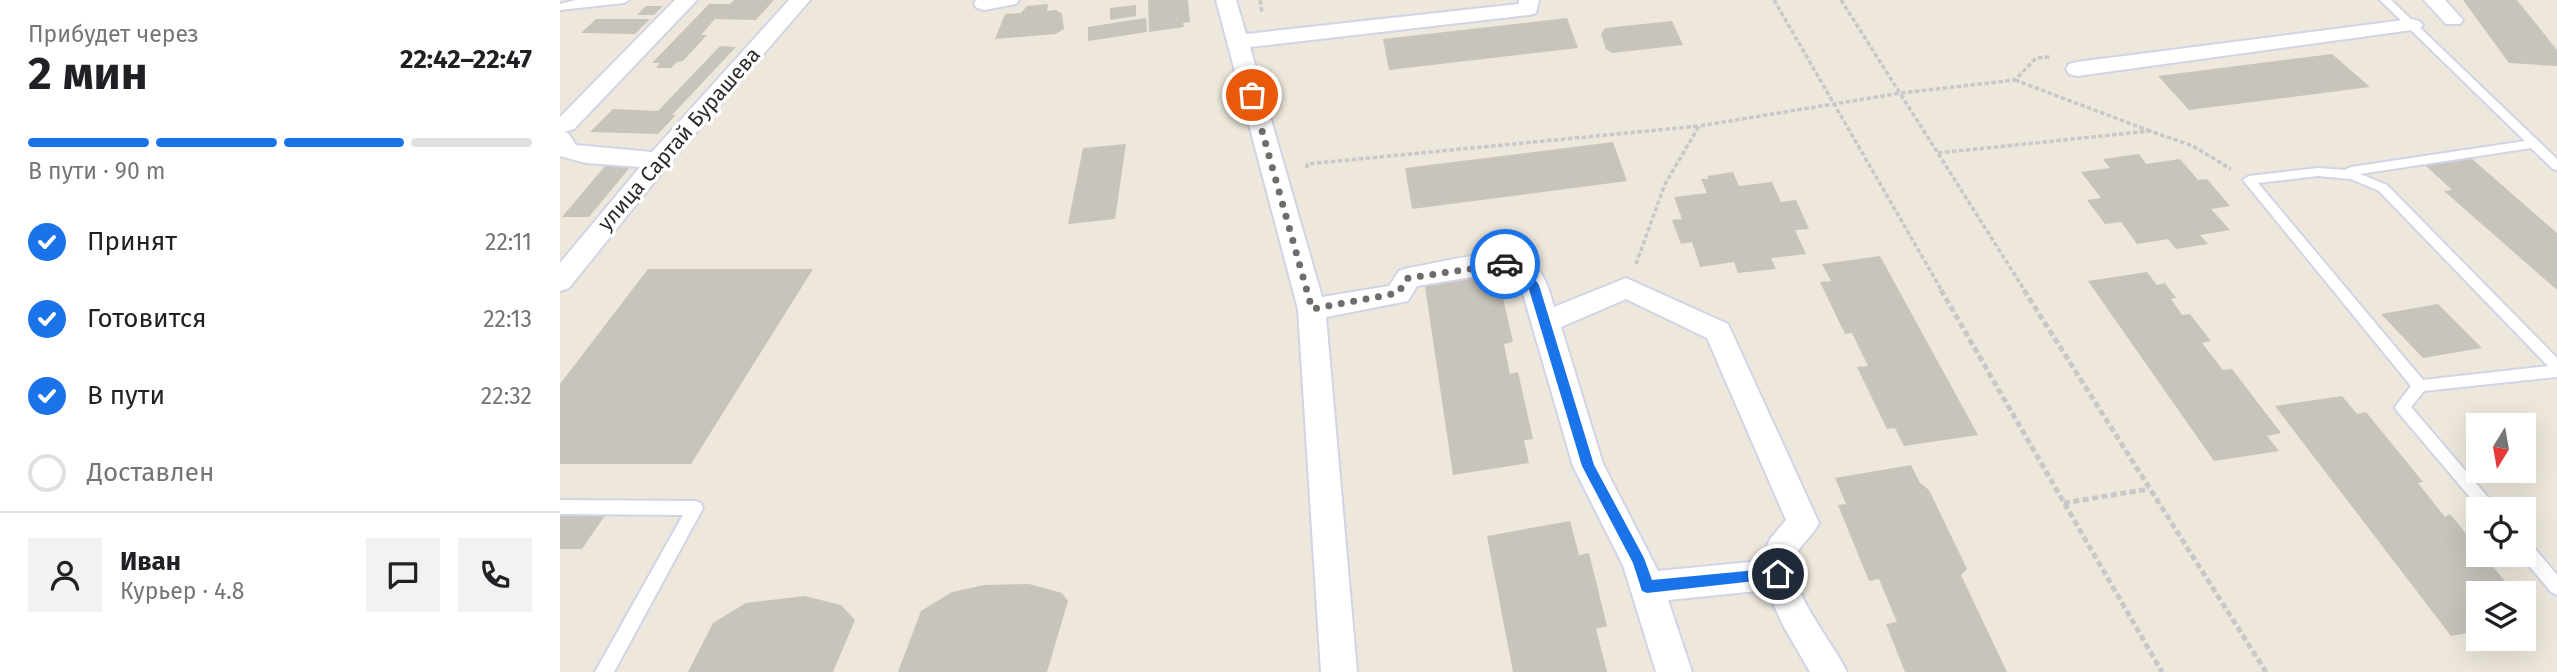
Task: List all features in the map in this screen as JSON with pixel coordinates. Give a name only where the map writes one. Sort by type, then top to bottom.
[{"type":"street","points":[[658,160],[586,155],[566,150],[561,131],[687,0]]},
{"type":"street","name":"улица Сартай Бурашева","points":[[560,281],[658,160],[800,0]]},
{"type":"street","points":[[984,4],[1009,0]]},
{"type":"street","points":[[1226,0],[1312,309],[1339,672]]},
{"type":"street","points":[[1236,42],[1529,9],[1529,0]]},
{"type":"street","points":[[2434,0],[2453,20]]},
{"type":"street","points":[[2077,69],[2412,25]]},
{"type":"street","points":[[1312,309],[1398,293],[1408,278],[1503,262],[1524,271],[1534,285],[1588,466],[1639,562],[1674,672]]},
{"type":"street","points":[[1544,323],[1626,288],[1718,331],[1803,523],[1778,555],[1778,574],[1792,608],[1829,672]]},
{"type":"street","points":[[1647,587],[1778,574]]},
{"type":"lane","points":[[560,7],[580,2],[624,0]]},
{"type":"lane","points":[[2385,0],[2557,166]]},
{"type":"lane","points":[[2249,180],[2344,172],[2533,144]]},
{"type":"lane","points":[[2344,172],[2367,177],[2383,188],[2557,369]]},
{"type":"lane","points":[[2249,180],[2420,386]]},
{"type":"lane","points":[[2480,497],[2402,407],[2420,386],[2557,369]]},
{"type":"lane","points":[[560,507],[695,508],[604,672]]},
{"type":"lane","points":[[2536,562],[2557,587]]},
{"type":"path","points":[[1774,0],[2162,672]]},
{"type":"path","points":[[1841,0],[2266,672]]},
{"type":"path","points":[[2015,80],[2036,58],[2065,56],[2077,69]]},
{"type":"path","points":[[1309,177],[1307,164],[1699,126],[1901,93],[2015,80],[2193,146],[2249,180]]},
{"type":"path","points":[[1626,288],[1665,184],[1699,126]]},
{"type":"path","points":[[1938,153],[2150,131]]},
{"type":"path","points":[[2064,503],[2149,489]]},
{"type":"building","points":[[734,0],[774,0],[756,20],[715,19],[701,35],[707,35],[683,61],[677,62],[671,68],[656,68],[660,63],[652,63],[709,4],[730,4]]},
{"type":"building","points":[[1148,0],[1188,0],[1190,22],[1183,23],[1184,27],[1149,32]]},
{"type":"building","points":[[2463,0],[2517,0],[2557,50],[2557,66],[2509,63]]},
{"type":"building","points":[[1048,4],[1047,11],[1056,10],[1062,14],[1064,29],[1056,34],[995,39],[1005,14],[1021,13],[1027,6]]},
{"type":"building","points":[[1136,5],[1136,16],[1110,20],[1110,8]]},
{"type":"building","points":[[646,6],[663,6],[654,15],[637,15]]},
{"type":"building","points":[[1146,18],[1147,32],[1088,41],[1088,27]]},
{"type":"building","points":[[1567,18],[1578,48],[1389,70],[1383,39]]},
{"type":"building","points":[[596,19],[650,19],[635,34],[581,33]]},
{"type":"building","points":[[1672,21],[1683,45],[1612,53],[1606,49],[1601,34],[1605,28]]},
{"type":"building","points":[[720,46],[736,47],[672,115],[676,115],[658,134],[590,132],[613,109],[658,111]]},
{"type":"building","points":[[2332,54],[2370,87],[2189,110],[2158,76]]},
{"type":"building","points":[[1613,142],[1627,181],[1412,209],[1405,168]]},
{"type":"building","points":[[1126,144],[1115,219],[1068,224],[1083,148]]},
{"type":"building","points":[[2139,154],[2146,164],[2180,159],[2198,180],[2207,179],[2230,206],[2211,209],[2230,230],[2200,235],[2208,244],[2176,249],[2168,239],[2137,244],[2121,222],[2105,224],[2087,200],[2101,198],[2081,172],[2110,168],[2103,159]]},
{"type":"building","points":[[2471,158],[2557,233],[2557,290],[2444,191],[2452,190],[2425,165]]},
{"type":"building","points":[[605,166],[631,166],[589,217],[562,217]]},
{"type":"building","points":[[1733,172],[1739,186],[1772,182],[1781,202],[1796,200],[1809,229],[1795,230],[1806,254],[1771,258],[1776,269],[1738,273],[1734,262],[1700,267],[1692,242],[1681,244],[1672,220],[1682,219],[1674,197],[1707,193],[1701,179]]},
{"type":"building","points":[[1880,256],[1978,435],[1904,446],[1895,428],[1887,429],[1857,367],[1868,366],[1852,333],[1845,334],[1820,282],[1831,281],[1822,264]]},
{"type":"building","points":[[648,269],[813,269],[691,464],[560,464],[560,384]]},
{"type":"building","points":[[1489,271],[1493,286],[1500,285],[1513,342],[1504,344],[1510,374],[1518,372],[1533,439],[1524,440],[1529,463],[1453,475],[1424,280]]},
{"type":"building","points":[[2147,272],[2157,285],[2165,283],[2176,298],[2171,299],[2182,315],[2190,314],[2211,341],[2202,343],[2223,370],[2232,369],[2281,433],[2267,436],[2279,451],[2214,461],[2088,281]]},
{"type":"building","points":[[2438,304],[2482,348],[2423,358],[2381,314]]},
{"type":"building","points":[[2342,396],[2357,414],[2366,412],[2423,482],[2418,483],[2445,517],[2450,514],[2466,533],[2466,567],[2493,567],[2505,581],[2466,581],[2466,633],[2451,636],[2275,406]]},
{"type":"building","points":[[1911,465],[1920,483],[1929,490],[1967,569],[1961,575],[2007,672],[1905,672],[1886,624],[1897,622],[1879,579],[1869,581],[1838,505],[1846,504],[1835,478]]},
{"type":"building","points":[[560,513],[606,514],[582,549],[560,549]]},
{"type":"building","points":[[1570,521],[1579,555],[1589,553],[1607,626],[1596,629],[1607,672],[1513,672],[1487,536]]},
{"type":"building","points":[[1029,584],[1062,593],[1068,601],[1047,672],[898,672],[921,611],[952,592],[984,585]]},
{"type":"building","points":[[805,596],[841,605],[855,620],[833,672],[688,672],[713,623],[746,603]]},
{"type":"way so far","points":[[1252,95],[1312,309],[1398,293],[1408,278],[1503,262],[1505,264]]},
{"type":"route","points":[[1505,264],[1524,271],[1534,285],[1588,466],[1639,562],[1647,587],[1778,574]]}]
